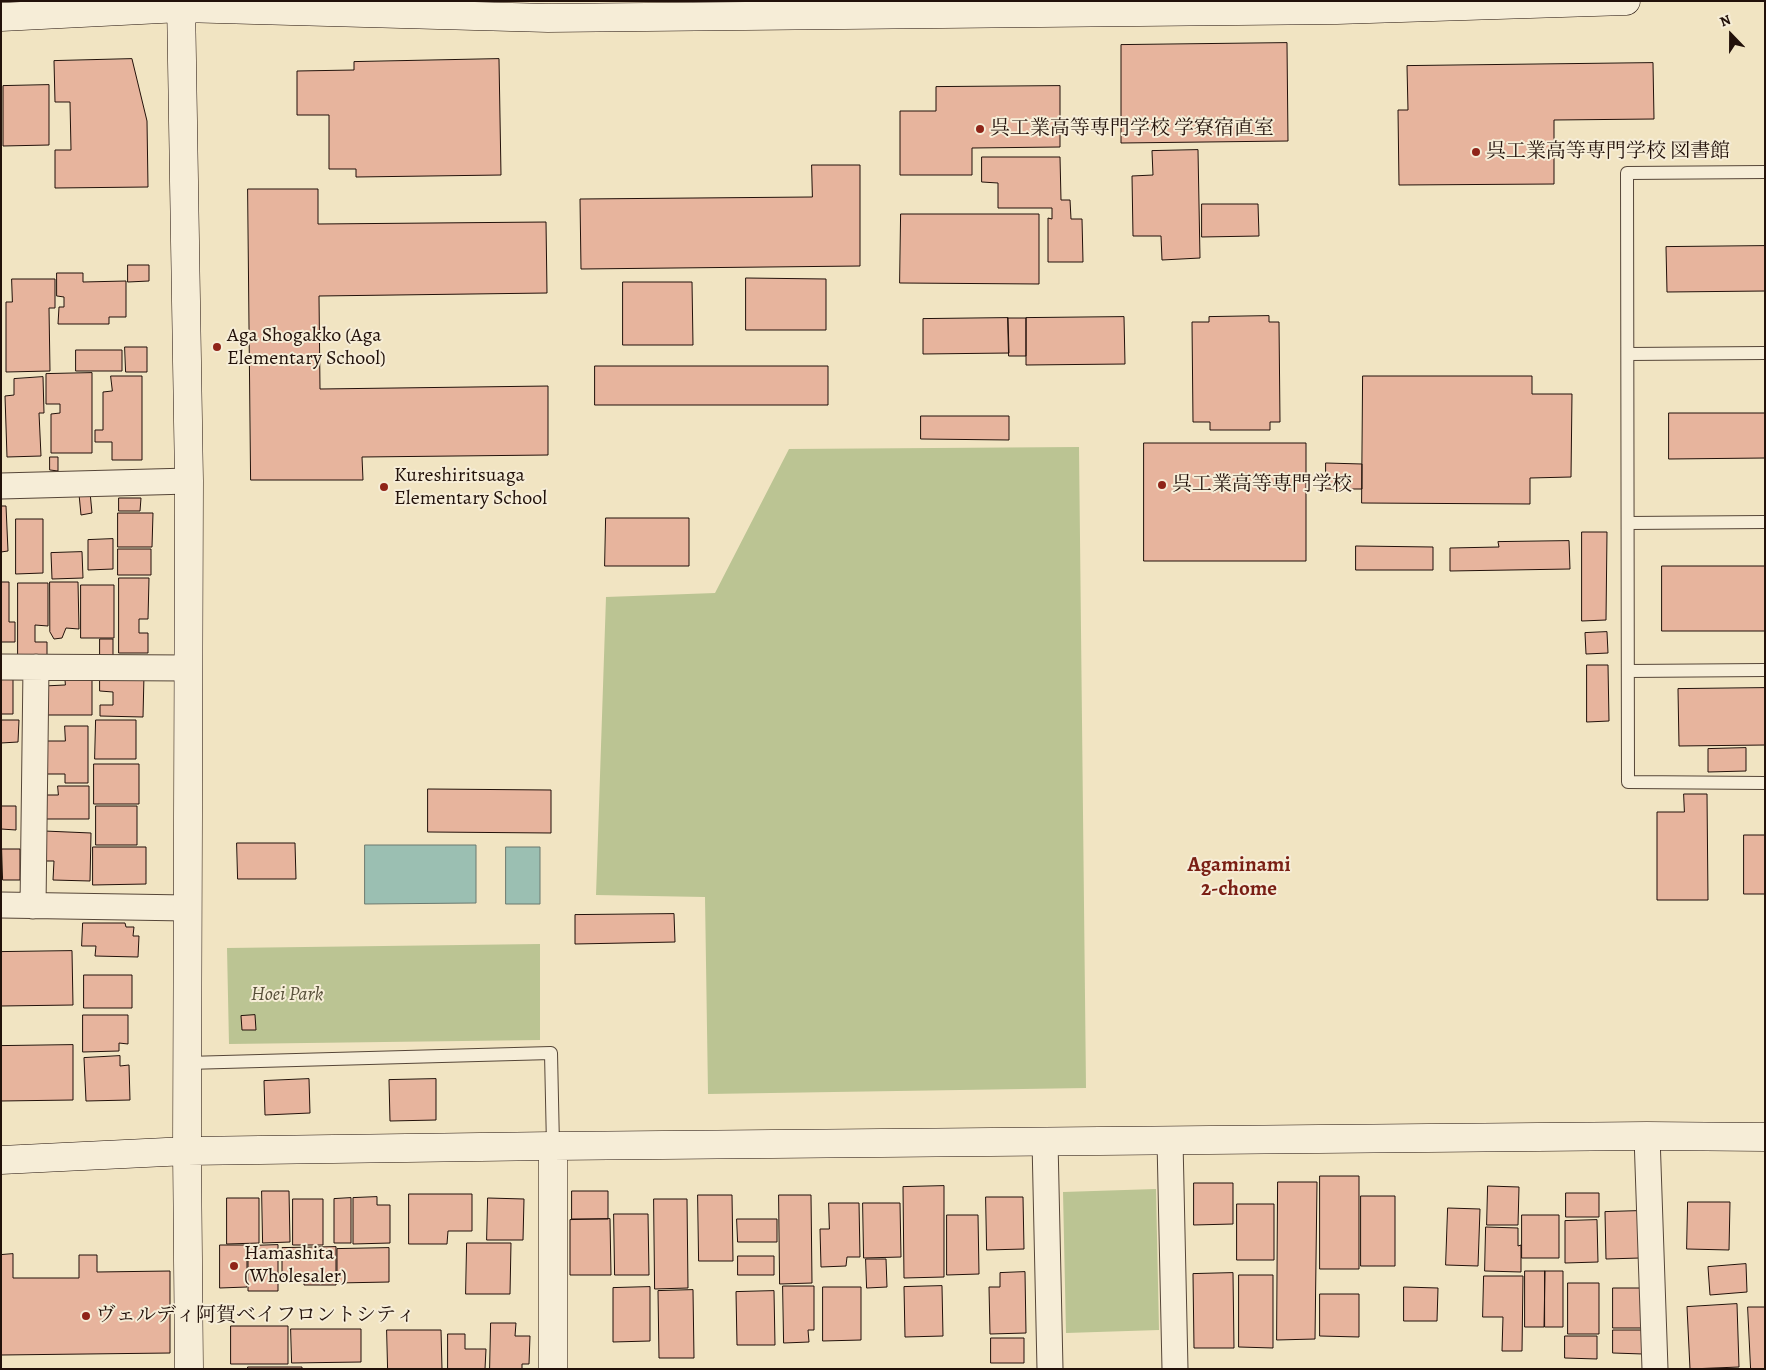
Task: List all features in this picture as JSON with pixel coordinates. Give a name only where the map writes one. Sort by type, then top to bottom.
[{"type":"street","points":[[1,16],[181,4],[548,18],[1626,1]]},
{"type":"street","points":[[181,4],[189,481],[187,908],[189,1369]]},
{"type":"street","points":[[1,486],[189,481]]},
{"type":"street","points":[[1,667],[188,668]]},
{"type":"street","points":[[33,906],[36,667]]},
{"type":"street","points":[[1,905],[187,908]]},
{"type":"street","points":[[1,1160],[187,1151],[553,1146],[1646,1136],[1765,1137]]},
{"type":"street","points":[[1646,1136],[1655,1369]]},
{"type":"street","points":[[1170,1141],[1176,1369]]},
{"type":"street","points":[[1045,1142],[1050,1369]]},
{"type":"street","points":[[553,1146],[553,1369]]},
{"type":"lane","points":[[1765,172],[1628,173],[1628,782],[1765,783]]},
{"type":"lane","points":[[1628,354],[1765,353]]},
{"type":"lane","points":[[1628,523],[1765,522]]},
{"type":"lane","points":[[1628,671],[1765,670]]},
{"type":"lane","points":[[187,1063],[551,1053],[553,1146]]},
{"type":"green space","points":[[1079,447],[1086,1088],[708,1094],[705,897],[596,895],[606,597],[715,593],[789,449]]},
{"type":"green space","name":"Hoei Park","points":[[540,944],[540,1040],[229,1044],[227,948]]},
{"type":"green space","points":[[1156,1189],[1159,1330],[1066,1333],[1063,1192]]},
{"type":"water","points":[[365,845],[476,845],[476,903],[365,904]]},
{"type":"water","points":[[506,847],[540,847],[540,904],[506,904]]},
{"type":"building","points":[[1287,43],[1288,141],[1121,143],[1121,45]]},
{"type":"building","points":[[132,59],[147,121],[148,187],[55,188],[55,150],[71,150],[70,102],[55,102],[54,61]]},
{"type":"building","points":[[499,59],[501,175],[356,177],[356,169],[329,169],[329,115],[297,115],[297,71],[354,70],[354,62]]},
{"type":"building","name":"呉工業高等専門学校 図書館","points":[[1653,63],[1654,119],[1554,120],[1554,184],[1399,185],[1398,110],[1408,110],[1407,66]]},
{"type":"building","points":[[49,85],[49,145],[3,146],[3,86]]},
{"type":"building","name":"呉工業高等専門学校 学寮宿直室","points":[[1060,86],[1060,147],[972,148],[972,175],[900,175],[900,111],[936,111],[936,87]]},
{"type":"building","points":[[1198,150],[1200,258],[1162,260],[1161,236],[1133,236],[1132,176],[1153,175],[1152,151]]},
{"type":"building","points":[[982,157],[1060,157],[1061,200],[1070,200],[1071,219],[1082,219],[1083,262],[1048,262],[1048,218],[1052,219],[1052,208],[998,208],[998,183],[982,182]]},
{"type":"building","points":[[812,165],[860,165],[860,266],[581,269],[580,199],[812,197]]},
{"type":"building","points":[[248,189],[318,189],[318,224],[546,222],[547,293],[319,296],[320,389],[548,386],[548,455],[362,457],[363,480],[251,480]]},
{"type":"building","points":[[1202,204],[1258,204],[1259,236],[1202,237]]},
{"type":"building","points":[[901,214],[1039,214],[1039,284],[900,283]]},
{"type":"building","points":[[1765,246],[1765,291],[1667,292],[1666,247]]},
{"type":"building","points":[[128,265],[149,265],[149,281],[128,282]]},
{"type":"building","points":[[57,273],[83,273],[83,282],[126,281],[126,317],[109,317],[109,324],[58,324],[59,307],[64,307],[64,297],[57,296]]},
{"type":"building","points":[[746,278],[826,279],[826,330],[746,330]]},
{"type":"building","points":[[12,279],[55,279],[55,308],[49,308],[50,371],[6,372],[6,302],[12,302]]},
{"type":"building","points":[[623,282],[692,282],[693,345],[623,345]]},
{"type":"building","points":[[1269,316],[1269,322],[1279,322],[1280,422],[1270,422],[1270,430],[1210,430],[1210,422],[1193,422],[1192,322],[1209,322],[1209,317]]},
{"type":"building","points":[[1124,317],[1125,364],[1026,365],[1026,318]]},
{"type":"building","points":[[1008,318],[1009,353],[923,354],[923,319]]},
{"type":"building","points":[[1008,318],[1026,318],[1026,356],[1009,356]]},
{"type":"building","points":[[125,347],[147,347],[147,372],[126,372]]},
{"type":"building","points":[[76,350],[122,350],[122,371],[76,371]]},
{"type":"building","points":[[595,366],[828,366],[828,405],[595,405]]},
{"type":"building","points":[[92,373],[92,453],[51,453],[51,414],[60,413],[60,404],[46,404],[46,374]]},
{"type":"building","points":[[111,376],[142,376],[142,460],[112,460],[112,442],[95,442],[95,430],[103,430],[103,392],[112,391]]},
{"type":"building","points":[[1363,376],[1532,376],[1532,394],[1572,394],[1571,477],[1530,478],[1530,504],[1362,503]]},
{"type":"building","points":[[43,377],[44,413],[39,413],[41,456],[7,457],[5,396],[14,395],[14,379]]},
{"type":"building","points":[[1669,413],[1765,413],[1765,458],[1669,459]]},
{"type":"building","points":[[921,416],[1009,416],[1009,440],[921,439]]},
{"type":"building","points":[[1144,443],[1306,443],[1306,561],[1144,561]]},
{"type":"building","points":[[50,457],[58,457],[58,471],[50,470]]},
{"type":"building","points":[[1326,463],[1362,464],[1362,489],[1326,489]]},
{"type":"building","points":[[90,492],[92,513],[81,515],[79,494]]},
{"type":"building","points":[[119,498],[141,498],[140,511],[119,511]]},
{"type":"building","points":[[1,506],[6,506],[8,551],[1,552]]},
{"type":"building","points":[[118,513],[153,513],[152,547],[118,547]]},
{"type":"building","points":[[606,518],[689,518],[689,566],[605,566]]},
{"type":"building","points":[[16,519],[43,519],[43,573],[16,574]]},
{"type":"building","points":[[1582,532],[1607,532],[1606,620],[1582,621]]},
{"type":"building","points":[[113,539],[113,569],[88,570],[88,540]]},
{"type":"building","points":[[1569,541],[1570,569],[1450,571],[1450,548],[1499,547],[1498,542]]},
{"type":"building","points":[[1356,546],[1433,547],[1433,570],[1356,570]]},
{"type":"building","points":[[118,549],[151,549],[151,575],[118,575]]},
{"type":"building","points":[[82,552],[83,578],[52,579],[51,553]]},
{"type":"building","points":[[1662,566],[1765,566],[1765,631],[1662,631]]},
{"type":"building","points":[[119,578],[149,578],[148,619],[139,619],[139,633],[148,633],[148,653],[119,653]]},
{"type":"building","points":[[1,582],[9,582],[9,622],[15,622],[15,642],[1,642]]},
{"type":"building","points":[[50,582],[78,582],[79,629],[66,628],[62,638],[54,639],[50,632]]},
{"type":"building","points":[[18,583],[48,583],[48,626],[35,625],[35,642],[47,642],[47,655],[18,655]]},
{"type":"building","points":[[81,585],[114,585],[114,638],[81,638]]},
{"type":"building","points":[[1607,632],[1608,653],[1586,654],[1585,633]]},
{"type":"building","points":[[100,639],[113,639],[113,659],[100,658]]},
{"type":"building","points":[[1587,665],[1608,665],[1609,721],[1587,722]]},
{"type":"building","points":[[100,674],[144,675],[143,717],[100,716],[100,705],[113,705],[113,692],[100,691]]},
{"type":"building","points":[[65,675],[92,675],[92,715],[44,715],[44,686],[65,685]]},
{"type":"building","points":[[1,678],[13,678],[13,714],[1,714]]},
{"type":"building","points":[[1765,688],[1765,745],[1679,746],[1678,689]]},
{"type":"building","points":[[1,720],[19,720],[18,742],[1,743]]},
{"type":"building","points":[[96,720],[136,720],[136,759],[95,759]]},
{"type":"building","points":[[65,726],[88,726],[88,783],[65,783],[65,774],[46,774],[46,741],[65,741]]},
{"type":"building","points":[[1746,748],[1746,771],[1708,772],[1708,749]]},
{"type":"building","points":[[94,764],[139,764],[139,804],[94,804]]},
{"type":"building","points":[[58,786],[89,786],[89,819],[41,819],[41,795],[58,795]]},
{"type":"building","points":[[428,789],[551,790],[551,833],[428,832]]},
{"type":"building","points":[[1684,794],[1707,794],[1708,900],[1657,900],[1657,812],[1684,812]]},
{"type":"building","points":[[1,806],[16,806],[16,830],[1,829]]},
{"type":"building","points":[[96,806],[137,806],[137,845],[96,845]]},
{"type":"building","points":[[44,831],[91,833],[90,881],[53,880],[54,861],[43,861]]},
{"type":"building","points":[[1744,835],[1765,835],[1765,894],[1744,894]]},
{"type":"building","points":[[237,843],[295,843],[296,879],[238,879]]},
{"type":"building","points":[[93,847],[146,847],[146,884],[93,885]]},
{"type":"building","points":[[2,849],[20,849],[20,880],[3,880]]},
{"type":"building","points":[[674,914],[675,942],[575,944],[575,915]]},
{"type":"building","points":[[83,923],[125,923],[126,927],[134,927],[133,936],[139,936],[138,957],[95,956],[96,946],[82,946]]},
{"type":"building","points":[[72,951],[73,1005],[1,1006],[1,952]]},
{"type":"building","points":[[84,975],[132,975],[132,1008],[84,1008]]},
{"type":"building","points":[[83,1015],[128,1015],[128,1044],[119,1043],[119,1051],[83,1052]]},
{"type":"building","points":[[255,1015],[256,1030],[242,1030],[241,1016]]},
{"type":"building","points":[[73,1045],[73,1100],[1,1101],[1,1046]]},
{"type":"building","points":[[120,1056],[120,1066],[129,1065],[130,1100],[86,1101],[84,1058]]},
{"type":"building","points":[[309,1079],[310,1113],[265,1115],[264,1081]]},
{"type":"building","points":[[436,1079],[436,1120],[390,1121],[389,1080]]},
{"type":"building","points":[[1320,1176],[1359,1176],[1359,1269],[1320,1269]]},
{"type":"building","points":[[1278,1182],[1317,1182],[1315,1339],[1277,1340]]},
{"type":"building","points":[[1194,1183],[1233,1183],[1233,1224],[1194,1225]]},
{"type":"building","points":[[944,1186],[944,1277],[904,1278],[903,1187]]},
{"type":"building","points":[[1488,1186],[1519,1187],[1518,1225],[1487,1225]]},
{"type":"building","points":[[262,1191],[289,1191],[290,1242],[263,1243]]},
{"type":"building","points":[[572,1191],[608,1191],[608,1219],[572,1219]]},
{"type":"building","points":[[1566,1193],[1599,1193],[1599,1217],[1566,1217]]},
{"type":"building","points":[[409,1194],[472,1194],[472,1231],[448,1231],[447,1244],[409,1244]]},
{"type":"building","points":[[698,1195],[732,1195],[733,1261],[699,1261]]},
{"type":"building","points":[[779,1195],[811,1195],[812,1283],[780,1284]]},
{"type":"building","points":[[1361,1196],[1395,1196],[1395,1266],[1361,1266]]},
{"type":"building","points":[[377,1197],[377,1205],[390,1205],[390,1243],[353,1244],[353,1198]]},
{"type":"building","points":[[986,1197],[1023,1197],[1024,1249],[987,1250]]},
{"type":"building","points":[[227,1198],[259,1198],[259,1243],[227,1244]]},
{"type":"building","points":[[351,1198],[351,1243],[334,1243],[334,1199]]},
{"type":"building","points":[[488,1198],[524,1199],[523,1240],[487,1240]]},
{"type":"building","points":[[293,1199],[323,1199],[323,1245],[293,1245]]},
{"type":"building","points":[[654,1199],[687,1199],[688,1288],[655,1289]]},
{"type":"building","points":[[1688,1202],[1730,1202],[1729,1250],[1687,1249]]},
{"type":"building","points":[[829,1203],[859,1203],[860,1257],[847,1257],[846,1266],[821,1267],[820,1229],[829,1229]]},
{"type":"building","points":[[863,1203],[900,1203],[901,1257],[864,1258]]},
{"type":"building","points":[[1237,1204],[1274,1204],[1274,1260],[1237,1260]]},
{"type":"building","points":[[1448,1208],[1480,1209],[1478,1266],[1446,1265]]},
{"type":"building","points":[[1639,1211],[1640,1258],[1606,1259],[1605,1212]]},
{"type":"building","points":[[614,1214],[648,1214],[649,1275],[615,1275]]},
{"type":"building","points":[[947,1215],[978,1215],[979,1274],[947,1275]]},
{"type":"building","points":[[1522,1215],[1559,1215],[1559,1258],[1522,1258]]},
{"type":"building","points":[[610,1219],[611,1275],[570,1275],[570,1220]]},
{"type":"building","points":[[737,1219],[777,1219],[777,1242],[738,1242]]},
{"type":"building","points":[[1597,1220],[1598,1262],[1565,1263],[1565,1221]]},
{"type":"building","points":[[1486,1227],[1518,1228],[1518,1246],[1521,1245],[1521,1272],[1485,1271]]},
{"type":"building","points":[[467,1243],[511,1243],[510,1294],[466,1294]]},
{"type":"building","name":"Hamashita (Wholesaler)","points":[[220,1245],[247,1245],[247,1287],[220,1288]]},
{"type":"building","points":[[278,1245],[278,1291],[248,1291],[248,1246]]},
{"type":"building","points":[[336,1247],[336,1285],[304,1285],[304,1277],[282,1277],[282,1248]]},
{"type":"building","points":[[389,1248],[389,1282],[337,1283],[337,1249]]},
{"type":"building","name":"ヴェルディ阿賀ベイフロントシティ","points":[[13,1254],[13,1278],[79,1278],[79,1255],[97,1255],[97,1272],[170,1271],[170,1353],[1,1355],[1,1255]]},
{"type":"building","points":[[738,1256],[774,1256],[774,1275],[738,1275]]},
{"type":"building","points":[[866,1259],[886,1259],[887,1287],[867,1288]]},
{"type":"building","points":[[1746,1264],[1747,1292],[1710,1295],[1708,1267]]},
{"type":"building","points":[[1525,1271],[1545,1271],[1544,1327],[1525,1327]]},
{"type":"building","points":[[1545,1271],[1563,1271],[1563,1327],[1545,1327]]},
{"type":"building","points":[[1025,1272],[1026,1333],[990,1334],[989,1287],[1000,1287],[1000,1273]]},
{"type":"building","points":[[1233,1273],[1234,1348],[1194,1348],[1193,1274]]},
{"type":"building","points":[[1239,1275],[1273,1275],[1273,1348],[1239,1347]]},
{"type":"building","points":[[1484,1276],[1523,1276],[1522,1351],[1502,1351],[1503,1317],[1483,1317]]},
{"type":"building","points":[[1568,1283],[1599,1283],[1599,1334],[1568,1334]]},
{"type":"building","points":[[783,1286],[814,1286],[814,1330],[808,1330],[809,1342],[784,1343]]},
{"type":"building","points":[[942,1286],[943,1336],[905,1337],[904,1287]]},
{"type":"building","points":[[650,1287],[650,1341],[613,1342],[613,1288]]},
{"type":"building","points":[[823,1287],[861,1287],[861,1340],[823,1341]]},
{"type":"building","points":[[1404,1287],[1438,1288],[1437,1321],[1404,1321]]},
{"type":"building","points":[[1613,1288],[1645,1288],[1645,1328],[1613,1328]]},
{"type":"building","points":[[693,1290],[694,1358],[659,1358],[658,1291]]},
{"type":"building","points":[[774,1291],[775,1345],[737,1345],[736,1292]]},
{"type":"building","points":[[1320,1294],[1359,1294],[1359,1337],[1320,1336]]},
{"type":"building","points":[[1737,1304],[1739,1367],[1690,1369],[1687,1307]]},
{"type":"building","points":[[1748,1307],[1765,1307],[1765,1369],[1751,1369]]},
{"type":"building","points":[[491,1323],[516,1323],[515,1336],[530,1336],[529,1364],[522,1364],[522,1369],[490,1369]]},
{"type":"building","points":[[231,1326],[288,1326],[288,1364],[231,1364]]},
{"type":"building","points":[[291,1329],[361,1329],[361,1362],[292,1363]]},
{"type":"building","points":[[387,1330],[441,1330],[442,1369],[388,1369]]},
{"type":"building","points":[[1613,1330],[1643,1330],[1643,1354],[1613,1353]]},
{"type":"building","points":[[448,1334],[465,1334],[465,1349],[486,1349],[485,1369],[448,1369]]},
{"type":"building","points":[[1565,1336],[1597,1336],[1597,1359],[1565,1358]]},
{"type":"building","points":[[991,1338],[1024,1338],[1024,1363],[991,1363]]},
{"type":"building","points":[[248,1367],[302,1367],[302,1369],[248,1369]]},
{"type":"place","name":"呉工業高等専門学校 学寮宿直室","points":[[980,129]]},
{"type":"place","name":"呉工業高等専門学校 図書館","points":[[1476,152]]},
{"type":"place","name":"Aga Shogakko (Aga Elementary School)","points":[[217,347]]},
{"type":"place","name":"呉工業高等専門学校","points":[[1162,485]]},
{"type":"place","name":"Kureshiritsuaga Elementary School","points":[[384,487]]},
{"type":"place","name":"Hamashita (Wholesaler)","points":[[234,1266]]},
{"type":"place","name":"ヴェルディ阿賀ベイフロントシティ","points":[[86,1316]]},
{"type":"district","name":"Agaminami 2-chome","points":[[1239,878]]}]
